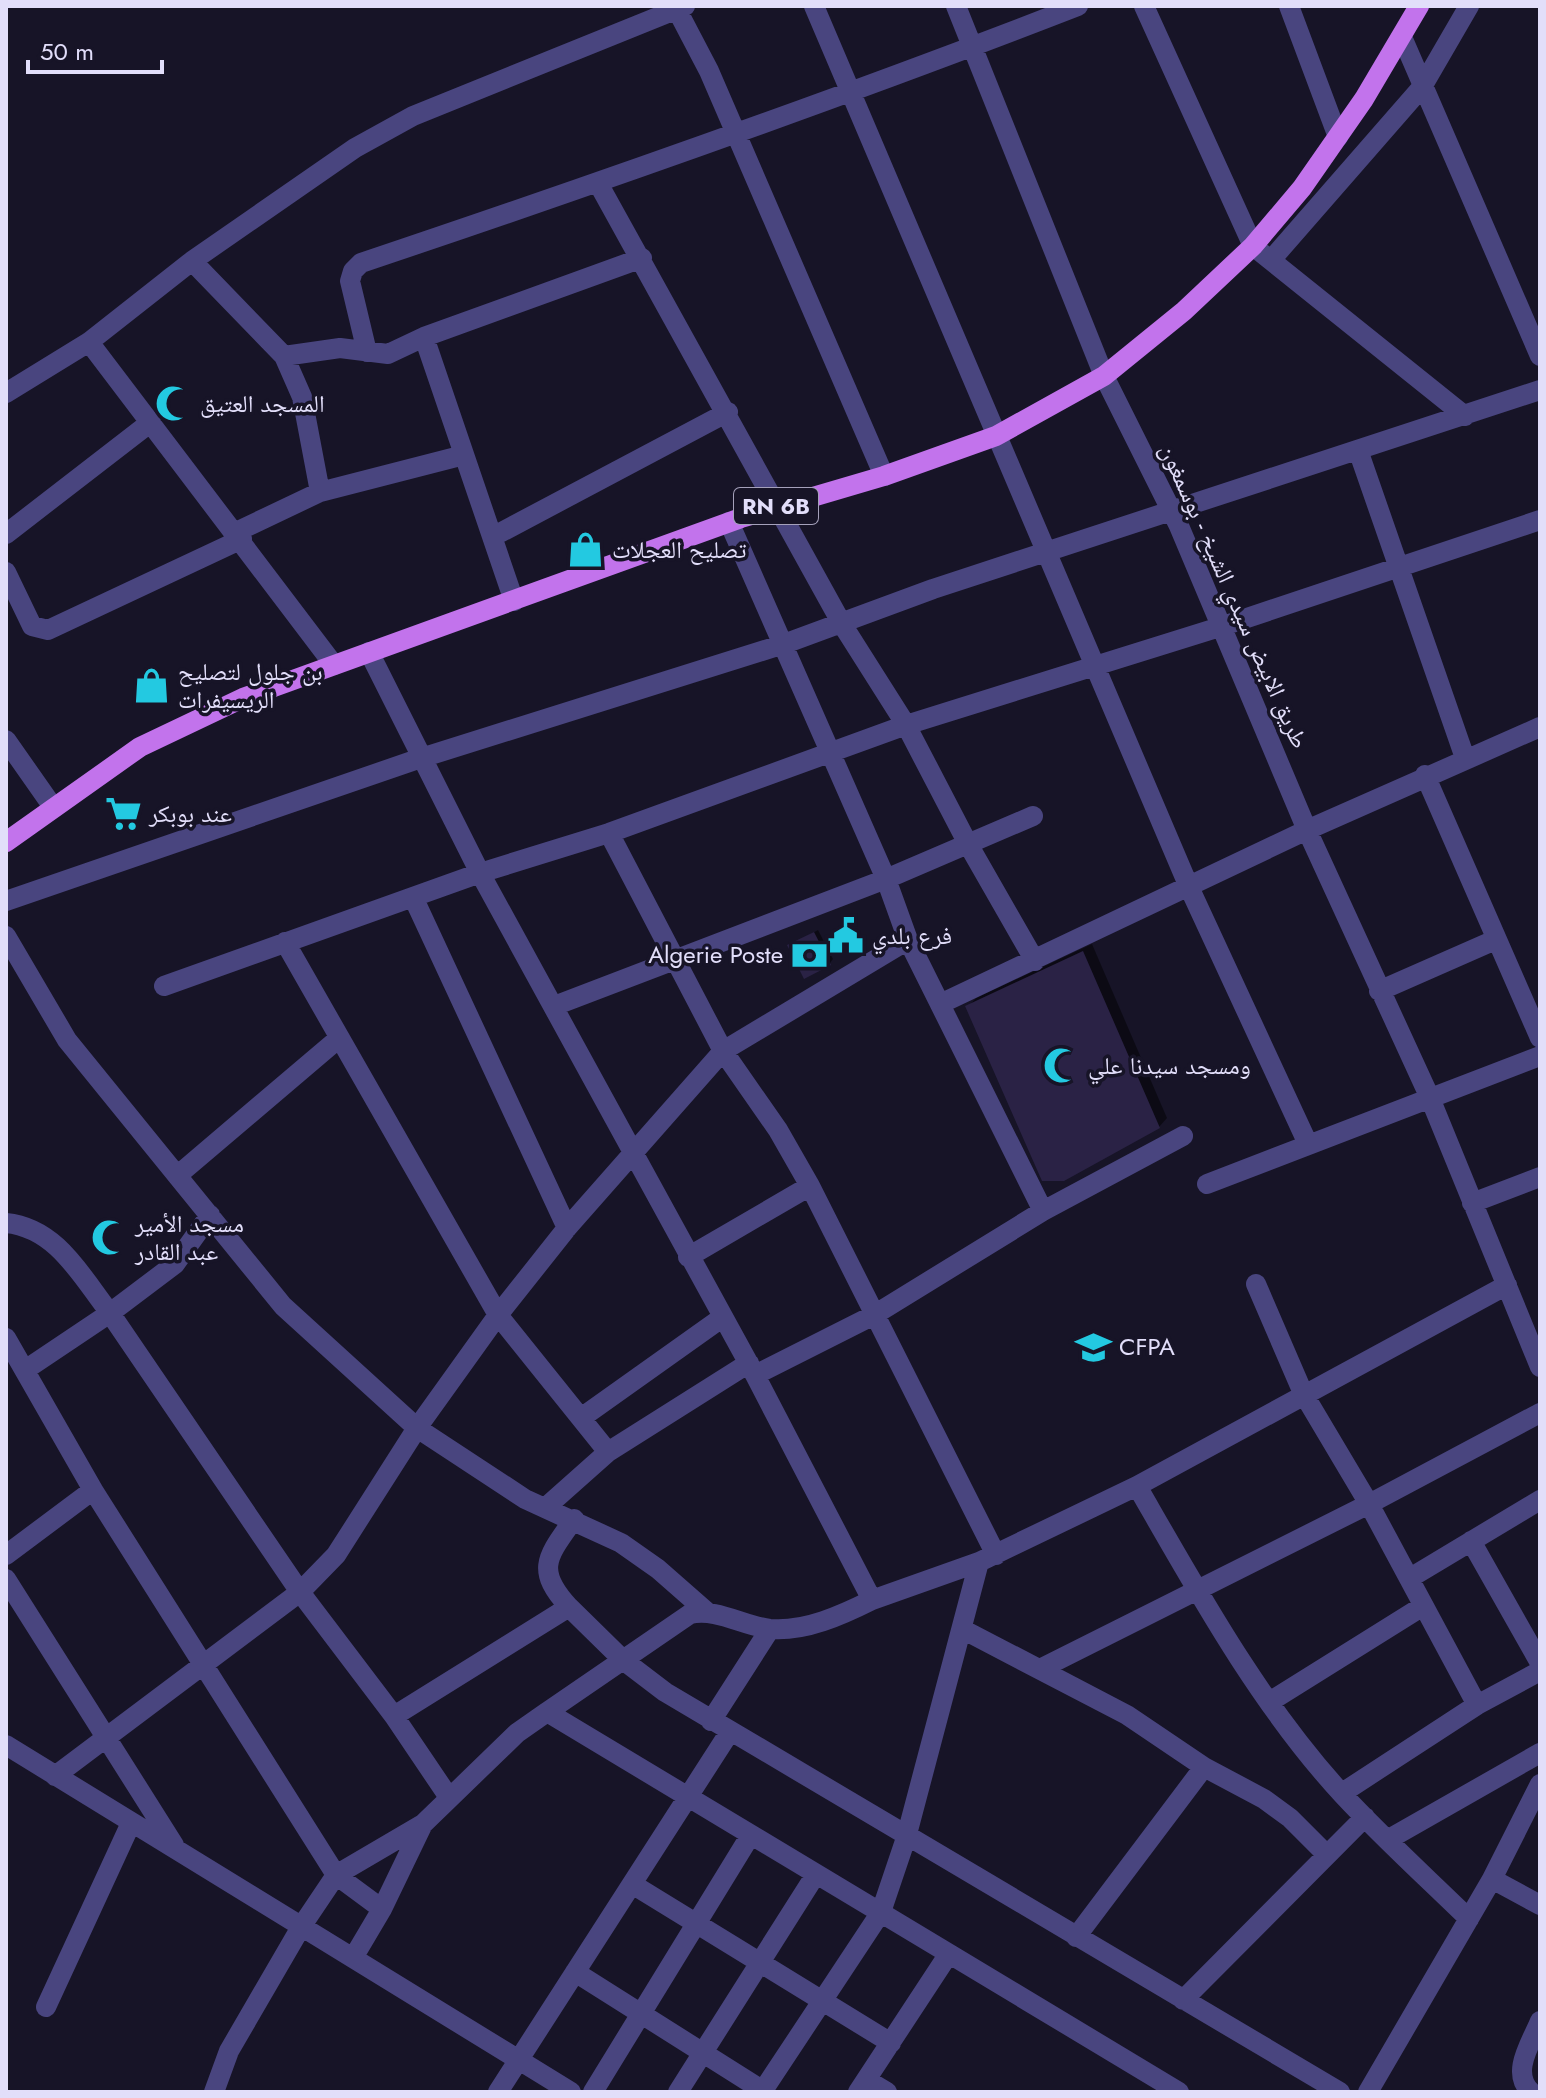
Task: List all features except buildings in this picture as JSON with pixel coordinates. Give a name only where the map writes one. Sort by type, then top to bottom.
[{"type":"main road","name":"RN 6B","points":[[6,842],[140,747],[194,719],[369,652],[729,522],[884,476],[996,436],[1104,376],[1184,311],[1253,246],[1302,188],[1338,137],[1419,6]]},
{"type":"street","points":[[814,6],[1189,887],[1308,1144]]},
{"type":"street","name":"طريق الابيض سيدي الشيخ - بوسمغون","points":[[956,6],[1104,376],[1173,511],[1307,830],[1430,1098],[1507,1285],[1532,1324],[1540,1367]]},
{"type":"street","points":[[367,352],[350,281],[356,267],[737,135],[850,89],[1078,6]]},
{"type":"street","points":[[1144,6],[1253,246],[1465,416]]},
{"type":"street","points":[[1289,6],[1338,137]]},
{"type":"street","points":[[1271,260],[1422,87],[1469,6]]},
{"type":"street","points":[[6,393],[89,342],[192,261],[355,148],[413,116],[679,7],[884,476]]},
{"type":"street","points":[[1402,37],[1540,356]]},
{"type":"street","points":[[598,183],[728,412],[842,624],[906,725],[968,844],[1035,961]]},
{"type":"street","points":[[284,356],[324,348],[388,354],[424,337],[642,258]]},
{"type":"street","points":[[192,261],[284,356],[302,397],[320,492]]},
{"type":"street","points":[[424,337],[514,601]]},
{"type":"street","points":[[89,342],[334,665]]},
{"type":"street","points":[[6,901],[421,758],[784,644],[1048,551],[1540,390]]},
{"type":"street","points":[[494,536],[728,412]]},
{"type":"street","points":[[6,534],[151,422]]},
{"type":"street","points":[[1358,450],[1465,758]]},
{"type":"street","points":[[7,579],[32,626],[48,630],[239,536],[320,492],[464,455]]},
{"type":"street","points":[[164,986],[480,873],[609,833],[906,725],[1223,626],[1540,520]]},
{"type":"street","points":[[729,522],[886,879],[908,940],[1043,1211]]},
{"type":"street","points":[[369,652],[480,873],[752,1369],[872,1600]]},
{"type":"street","points":[[940,1004],[1425,775],[1538,734]]},
{"type":"street","points":[[6,740],[53,807]]},
{"type":"street","points":[[1425,775],[1540,1038]]},
{"type":"street","points":[[554,1006],[886,879],[1033,816]]},
{"type":"street","points":[[575,1972],[764,2092],[881,1912],[906,1838],[962,1629],[987,1558],[810,1186],[778,1130],[723,1051],[609,833]]},
{"type":"street","points":[[414,899],[567,1228]]},
{"type":"street","points":[[6,936],[67,1040],[283,1306],[417,1428],[498,1483],[638,1554],[707,1612],[770,1629],[825,1620],[987,1558],[1137,1486],[1303,1393],[1507,1285]]},
{"type":"street","points":[[55,1776],[300,1592],[343,1545],[417,1428],[498,1315],[567,1228],[723,1051],[908,940]]},
{"type":"street","points":[[1379,991],[1495,940]]},
{"type":"street","points":[[285,942],[498,1315],[608,1452]]},
{"type":"street","points":[[178,1175],[338,1039]]},
{"type":"street","points":[[1207,1184],[1540,1056]]},
{"type":"street","points":[[545,1508],[608,1452],[752,1369],[874,1315],[1043,1211],[1183,1136]]},
{"type":"street","points":[[1472,1203],[1540,1177]]},
{"type":"street","points":[[688,1257],[810,1186]]},
{"type":"street","points":[[210,1215],[175,1264],[110,1313],[13,1355],[93,1490],[336,1875],[382,1909]]},
{"type":"street","points":[[6,1223],[37,1231],[52,1241],[110,1313],[300,1592],[394,1716],[448,1796]]},
{"type":"street","points":[[1256,1284],[1303,1393],[1369,1504],[1477,1705]]},
{"type":"street","points":[[581,1418],[723,1317]]},
{"type":"street","points":[[1040,1669],[1369,1504],[1540,1413]]},
{"type":"street","points":[[1137,1486],[1198,1590],[1271,1701],[1342,1793],[1469,1919]]},
{"type":"street","points":[[6,1555],[93,1490]]},
{"type":"street","points":[[1410,1578],[1540,1500]]},
{"type":"street","points":[[574,1519],[548,1557],[546,1565],[551,1585],[623,1660],[729,1733],[1340,2092]]},
{"type":"street","points":[[1471,1541],[1540,1663]]},
{"type":"street","points":[[6,1579],[178,1852]]},
{"type":"street","points":[[1271,1701],[1423,1606]]},
{"type":"street","points":[[394,1716],[569,1607]]},
{"type":"street","points":[[353,1958],[382,1909],[423,1824],[448,1796],[517,1733],[685,1616],[707,1612]]},
{"type":"street","points":[[711,1721],[770,1629]]},
{"type":"street","points":[[962,1629],[1135,1719],[1204,1767],[1280,1809],[1326,1854]]},
{"type":"street","points":[[1342,1793],[1477,1705],[1540,1671]]},
{"type":"street","points":[[547,1712],[881,1912],[1152,2085],[1179,2092]]},
{"type":"street","points":[[498,2092],[729,1733]]},
{"type":"street","points":[[6,1745],[571,2092]]},
{"type":"street","points":[[1389,1839],[1540,1753]]},
{"type":"street","points":[[1076,1937],[1204,1767]]},
{"type":"street","points":[[1368,2092],[1492,1879],[1540,1784]]},
{"type":"street","points":[[1183,2000],[1365,1817]]},
{"type":"street","points":[[46,2007],[131,1823]]},
{"type":"street","points":[[214,2092],[229,2051],[301,1927],[336,1875],[423,1824]]},
{"type":"street","points":[[593,2092],[699,1924],[750,1836]]},
{"type":"street","points":[[678,2092],[816,1874]]},
{"type":"street","points":[[1492,1879],[1540,1905]]},
{"type":"street","points":[[632,1884],[891,2043]]},
{"type":"street","points":[[887,2092],[862,2086],[948,1955]]},
{"type":"street","points":[[1531,2092],[1521,2079],[1521,2066],[1540,2021]]},
{"type":"place","name":"المسجد العتيق","points":[[174,404]]},
{"type":"place","name":"تصليح العجلات","points":[[586,550]]},
{"type":"place","name":"بن جلول لتصليح الريسيفرات","points":[[152,686]]},
{"type":"place","name":"عند بوبكر","points":[[123,814]]},
{"type":"place","name":"فرع بلدي","points":[[846,936]]},
{"type":"place","name":"Algerie Poste","points":[[809,955]]},
{"type":"place","name":"ومسجد سيدنا علي","points":[[1062,1066]]},
{"type":"place","name":"مسجد الأمير عبد القادر","points":[[109,1238]]},
{"type":"place","name":"CFPA","points":[[1093,1347]]}]
